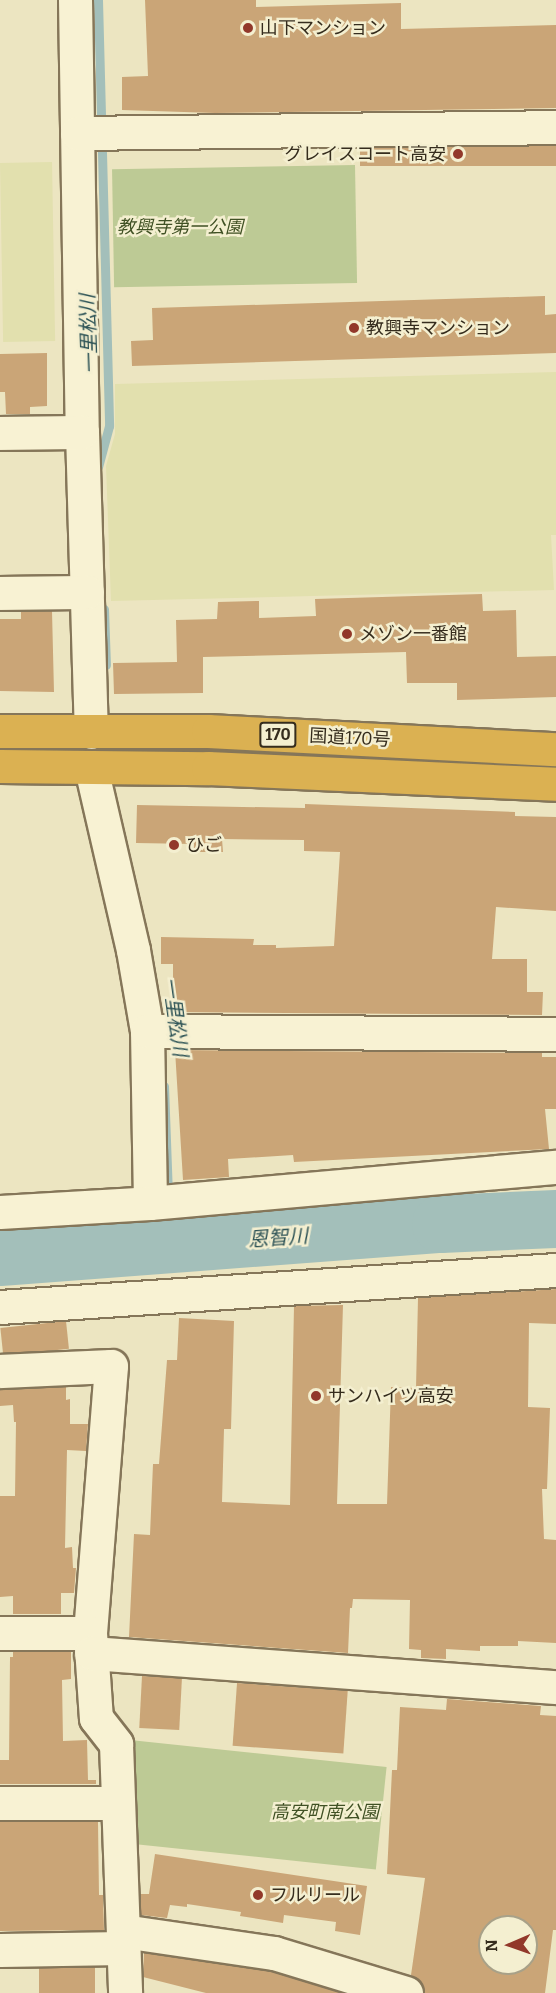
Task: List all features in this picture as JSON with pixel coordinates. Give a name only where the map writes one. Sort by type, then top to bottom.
[{"type":"highway","name":"国道170号","points":[[0,731],[208,731],[556,749]]},
{"type":"highway","name":"国道170号","points":[[0,766],[339,772],[556,784]]},
{"type":"street","points":[[75,0],[92,132],[82,432],[91,732]]},
{"type":"street","points":[[92,132],[556,127]]},
{"type":"street","points":[[0,433],[82,432]]},
{"type":"street","points":[[0,593],[87,592]]},
{"type":"street","points":[[91,768],[133,950],[159,1031],[161,1202]]},
{"type":"street","points":[[159,1031],[556,1034]]},
{"type":"street","points":[[0,1212],[161,1202],[556,1167]]},
{"type":"street","points":[[0,1306],[556,1270]]},
{"type":"street","points":[[0,1371],[111,1366],[90,1643],[96,1718],[116,1744],[125,1993]]},
{"type":"street","points":[[0,1633],[556,1687]]},
{"type":"street","points":[[0,1803],[118,1803]]},
{"type":"street","points":[[0,1950],[123,1939],[274,1953],[406,1993]]},
{"type":"shaded area","points":[[52,162],[55,341],[3,342],[0,163]]},
{"type":"shaded area","points":[[556,372],[556,535],[551,535],[554,590],[111,601],[106,466],[115,434],[115,384]]},
{"type":"green space","name":"教興寺第一公園","points":[[355,165],[357,283],[114,287],[112,169]]},
{"type":"green space","name":"高安町南公園","points":[[130,1740],[387,1767],[376,1869],[119,1842]]},
{"type":"building","points":[[145,0],[256,0],[256,7],[401,3],[401,29],[556,25],[556,108],[215,113],[122,110],[122,77],[148,76]]},
{"type":"building","name":"グレイスコート高安","points":[[360,146],[556,146],[556,166],[360,166]]},
{"type":"building","name":"教興寺マンション","points":[[545,296],[545,315],[556,314],[556,353],[132,366],[131,341],[153,340],[152,308]]},
{"type":"building","points":[[47,353],[47,406],[30,407],[30,414],[6,414],[5,392],[0,392],[0,354]]},
{"type":"building","points":[[482,594],[483,611],[516,610],[517,657],[556,656],[556,697],[457,700],[457,683],[407,683],[406,652],[203,657],[203,693],[114,694],[113,663],[177,662],[176,620],[217,619],[218,602],[259,601],[259,618],[316,616],[315,599]]},
{"type":"building","points":[[52,611],[54,692],[0,691],[0,619],[21,619],[21,612]]},
{"type":"building","points":[[305,804],[515,812],[515,816],[556,817],[556,911],[496,907],[492,959],[527,959],[527,992],[543,992],[542,1015],[173,1012],[173,964],[161,964],[161,937],[254,939],[253,945],[276,945],[276,948],[334,946],[340,852],[304,851],[304,840],[222,839],[223,852],[194,852],[194,844],[136,843],[137,805],[305,808]]},
{"type":"building","points":[[175,1050],[542,1053],[542,1057],[556,1057],[556,1109],[545,1109],[549,1149],[294,1162],[293,1155],[228,1159],[229,1177],[183,1180]]},
{"type":"building","points":[[556,1289],[556,1324],[529,1323],[528,1407],[550,1408],[547,1489],[542,1489],[544,1539],[556,1540],[556,1643],[518,1641],[518,1646],[480,1646],[480,1651],[446,1649],[446,1659],[421,1658],[421,1650],[409,1649],[410,1600],[353,1599],[352,1608],[350,1608],[348,1653],[129,1637],[134,1534],[150,1535],[153,1464],[159,1464],[167,1360],[177,1360],[179,1318],[234,1321],[231,1429],[224,1429],[222,1502],[290,1505],[294,1306],[343,1305],[337,1504],[387,1504],[391,1387],[416,1388],[418,1298]]},
{"type":"building","points":[[66,1321],[69,1349],[3,1356],[0,1328]]},
{"type":"building","points":[[66,1387],[66,1400],[70,1399],[70,1424],[88,1424],[86,1451],[67,1450],[65,1548],[72,1547],[73,1568],[76,1568],[74,1593],[61,1593],[61,1614],[13,1614],[13,1596],[0,1597],[0,1496],[15,1496],[16,1422],[14,1422],[13,1405],[0,1406],[0,1390]]},
{"type":"building","points":[[13,1652],[71,1652],[71,1679],[62,1680],[63,1741],[87,1740],[88,1780],[96,1780],[96,1784],[0,1784],[0,1760],[9,1760],[10,1657],[13,1657]]},
{"type":"building","points":[[142,1676],[182,1678],[179,1730],[139,1728]]},
{"type":"building","points":[[237,1683],[348,1691],[343,1754],[233,1746]]},
{"type":"building","points":[[447,1699],[541,1706],[540,1715],[556,1716],[556,1930],[553,1930],[545,1993],[424,1993],[420,1981],[411,1975],[425,1878],[387,1874],[392,1770],[397,1770],[400,1707],[446,1710]]},
{"type":"building","points":[[0,1822],[98,1822],[99,1895],[103,1895],[104,1930],[0,1931]]},
{"type":"building","name":"フルリール","points":[[155,1854],[367,1886],[360,1935],[335,1931],[336,1922],[284,1915],[283,1923],[240,1916],[241,1912],[187,1904],[187,1907],[170,1905],[167,1918],[141,1915],[140,1894],[149,1894]]},
{"type":"building","points":[[144,1953],[270,1971],[341,1993],[206,1993],[143,1977]]},
{"type":"building","points":[[39,1967],[95,1967],[95,1993],[39,1993]]},
{"type":"waterway","name":"一里松川","points":[[98,0],[109,426],[98,467]]},
{"type":"waterway","name":"一里松川","points":[[104,609],[106,665]]},
{"type":"waterway","name":"一里松川","points":[[164,1086],[170,1246]]},
{"type":"waterway","name":"恩智川","points":[[0,1257],[441,1224],[556,1219]]},
{"type":"place","name":"山下マンション","points":[[248,28]]},
{"type":"place","name":"グレイスコート高安","points":[[458,154]]},
{"type":"place","name":"教興寺マンション","points":[[354,328]]},
{"type":"place","name":"メゾン一番館","points":[[347,634]]},
{"type":"place","name":"ひご","points":[[174,845]]},
{"type":"place","name":"サンハイツ高安","points":[[316,1396]]},
{"type":"place","name":"フルリール","points":[[258,1895]]}]
